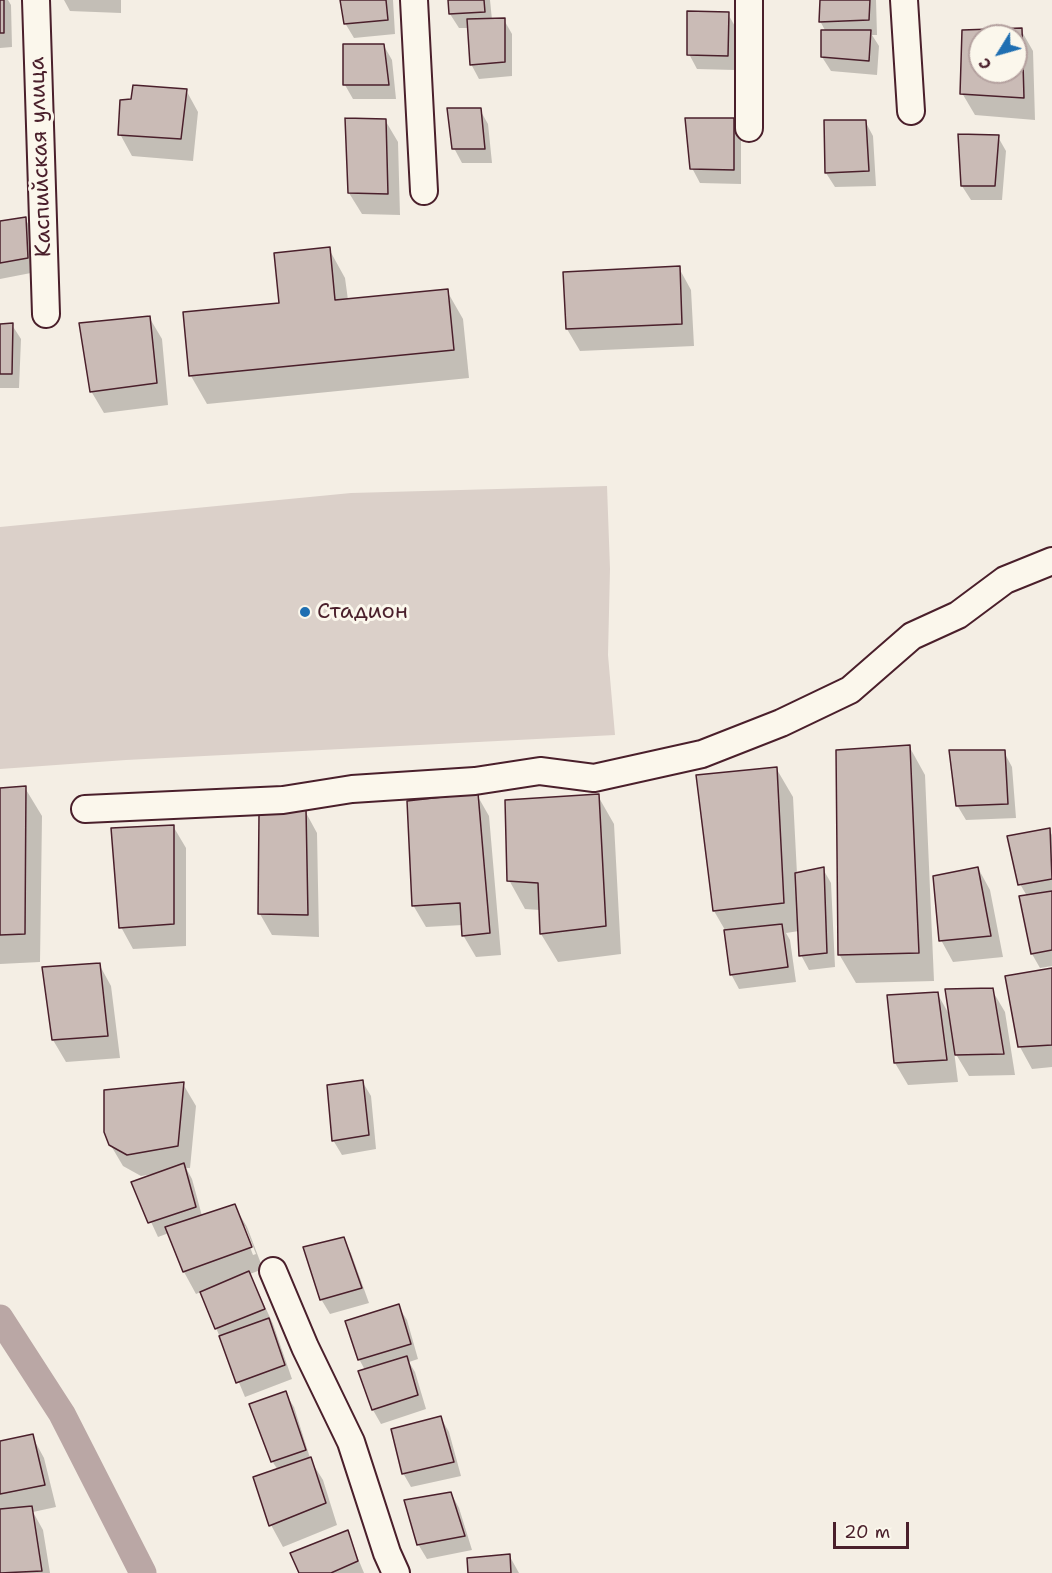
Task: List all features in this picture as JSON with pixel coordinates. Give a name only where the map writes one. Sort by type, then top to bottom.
[{"type":"street","name":"Каспийская улица","points":[[36,0],[46,314]]},
{"type":"street","points":[[414,0],[424,190]]},
{"type":"street","points":[[748,0],[749,128]]},
{"type":"street","points":[[904,0],[911,111]]},
{"type":"street","points":[[85,809],[283,800],[352,789],[475,782],[540,771],[594,778],[702,754],[781,723],[850,690],[912,636],[958,615],[1005,580],[1052,561]]},
{"type":"street","points":[[273,1271],[305,1347],[351,1442],[387,1553],[396,1573]]},
{"type":"shaded area","name":"Стадион","points":[[607,486],[610,569],[608,655],[615,735],[126,760],[0,769],[0,527],[351,493]]},
{"type":"building","points":[[0,0],[4,0],[4,33],[0,33]]},
{"type":"building","points":[[340,0],[386,0],[388,20],[344,24]]},
{"type":"building","points":[[448,0],[484,0],[485,12],[449,14]]},
{"type":"building","points":[[820,0],[870,0],[869,20],[819,22]]},
{"type":"building","points":[[687,11],[729,12],[728,56],[687,55]]},
{"type":"building","points":[[505,18],[505,62],[470,65],[467,19]]},
{"type":"building","points":[[821,30],[871,30],[869,61],[821,57]]},
{"type":"building","points":[[962,30],[968,30],[968,84],[1024,84],[1024,98],[960,94]]},
{"type":"building","points":[[343,44],[384,44],[389,85],[343,85]]},
{"type":"building","points":[[133,85],[187,89],[181,139],[118,135],[120,100],[131,99]]},
{"type":"building","points":[[447,108],[481,108],[485,149],[452,149]]},
{"type":"building","points":[[345,118],[386,119],[388,194],[348,193]]},
{"type":"building","points":[[685,118],[734,118],[734,170],[690,169]]},
{"type":"building","points":[[824,120],[866,120],[869,171],[825,173]]},
{"type":"building","points":[[958,134],[999,135],[995,186],[961,186]]},
{"type":"building","points":[[26,217],[28,258],[0,263],[0,221]]},
{"type":"building","points":[[330,247],[335,300],[448,289],[454,350],[189,376],[183,312],[279,303],[274,253]]},
{"type":"building","points":[[680,266],[682,324],[566,329],[563,272]]},
{"type":"building","points":[[150,316],[157,383],[90,392],[79,323]]},
{"type":"building","points":[[13,323],[12,374],[0,374],[0,324]]},
{"type":"building","points":[[910,745],[919,953],[838,955],[836,750]]},
{"type":"building","points":[[949,750],[1005,750],[1008,804],[956,806]]},
{"type":"building","points":[[777,767],[784,903],[713,911],[696,775]]},
{"type":"building","points":[[26,786],[25,934],[0,935],[0,788]]},
{"type":"building","points":[[478,793],[490,933],[462,936],[460,903],[412,906],[407,801]]},
{"type":"building","points":[[599,794],[606,926],[540,934],[538,883],[507,881],[505,800]]},
{"type":"building","points":[[306,809],[308,915],[258,914],[259,815]]},
{"type":"building","points":[[174,825],[174,924],[119,928],[111,828]]},
{"type":"building","points":[[1050,828],[1052,879],[1018,885],[1007,836]]},
{"type":"building","points":[[824,867],[827,953],[799,956],[795,873]]},
{"type":"building","points":[[978,867],[991,936],[939,941],[933,876]]},
{"type":"building","points":[[1052,891],[1052,950],[1031,954],[1019,896]]},
{"type":"building","points":[[782,924],[788,967],[730,975],[724,930]]},
{"type":"building","points":[[100,963],[108,1036],[52,1040],[42,967]]},
{"type":"building","points":[[1052,968],[1052,1045],[1018,1047],[1005,976]]},
{"type":"building","points":[[993,988],[1004,1054],[955,1055],[945,989]]},
{"type":"building","points":[[938,992],[947,1060],[894,1063],[887,995]]},
{"type":"building","points":[[363,1080],[369,1135],[332,1141],[327,1085]]},
{"type":"building","points":[[184,1082],[178,1146],[127,1155],[109,1145],[104,1132],[104,1090]]},
{"type":"building","points":[[184,1163],[196,1207],[148,1223],[131,1182]]},
{"type":"building","points":[[235,1204],[252,1247],[183,1272],[165,1227]]},
{"type":"building","points":[[344,1237],[362,1288],[320,1300],[303,1247]]},
{"type":"building","points":[[249,1271],[265,1309],[215,1329],[200,1292]]},
{"type":"building","points":[[399,1304],[411,1344],[358,1360],[345,1321]]},
{"type":"building","points":[[269,1318],[285,1365],[236,1383],[219,1336]]},
{"type":"building","points":[[407,1356],[418,1395],[372,1410],[358,1371]]},
{"type":"building","points":[[286,1391],[306,1450],[271,1462],[249,1404]]},
{"type":"building","points":[[441,1416],[454,1462],[402,1474],[391,1429]]},
{"type":"building","points":[[33,1434],[45,1485],[0,1494],[0,1441]]},
{"type":"building","points":[[311,1457],[326,1503],[269,1526],[253,1477]]},
{"type":"building","points":[[451,1492],[465,1536],[417,1545],[404,1500]]},
{"type":"building","points":[[32,1506],[42,1571],[0,1573],[0,1509]]},
{"type":"building","points":[[348,1530],[358,1561],[331,1573],[299,1573],[290,1553]]},
{"type":"building","points":[[510,1554],[511,1573],[468,1573],[467,1558]]},
{"type":"waterway","points":[[0,1318],[62,1414],[143,1573]]},
{"type":"place","name":"Стадион","points":[[305,612]]}]
